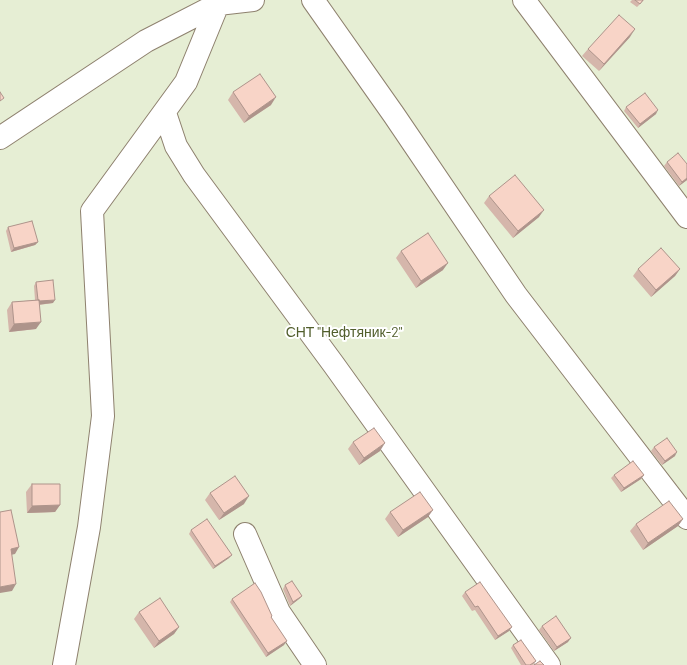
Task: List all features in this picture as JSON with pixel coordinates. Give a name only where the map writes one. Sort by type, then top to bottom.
[{"type":"lane","points":[[0,138],[146,41],[218,2],[253,0]]},
{"type":"lane","points":[[313,0],[394,115],[516,295],[687,518]]},
{"type":"lane","points":[[524,0],[687,217]]},
{"type":"lane","points":[[64,665],[89,526],[103,416],[92,211],[165,113],[186,82],[218,2]]},
{"type":"lane","points":[[165,113],[176,146],[194,175],[334,365],[550,665]]},
{"type":"lane","points":[[245,534],[279,612],[315,665]]},
{"type":"green space","name":"СНТ \"Нефтяник-2\"","points":[[0,0],[687,0],[687,665],[0,665]]},
{"type":"building","points":[[635,0],[643,0],[640,4]]},
{"type":"building","points":[[619,15],[635,29],[604,64],[588,49]]},
{"type":"building","points":[[260,74],[276,97],[249,116],[233,92]]},
{"type":"building","points":[[0,92],[4,98],[0,101]]},
{"type":"building","points":[[645,93],[658,110],[640,124],[626,107]]},
{"type":"building","points":[[678,153],[687,164],[687,178],[682,182],[667,162]]},
{"type":"building","points":[[515,175],[544,210],[518,231],[489,196]]},
{"type":"building","points":[[32,221],[38,242],[14,248],[8,227]]},
{"type":"building","points":[[428,233],[448,263],[421,281],[401,251]]},
{"type":"building","points":[[661,248],[680,269],[656,290],[638,269]]},
{"type":"building","points":[[53,280],[55,300],[39,301],[36,282]]},
{"type":"building","points":[[39,300],[41,322],[14,324],[12,302]]},
{"type":"building","points":[[374,428],[385,443],[364,458],[353,442]]},
{"type":"building","points":[[667,438],[677,452],[665,461],[654,447]]},
{"type":"building","points":[[633,461],[644,475],[624,488],[614,475]]},
{"type":"building","points":[[235,476],[249,496],[224,513],[210,493]]},
{"type":"building","points":[[32,484],[60,484],[60,505],[32,506]]},
{"type":"building","points":[[420,492],[433,510],[403,530],[390,512]]},
{"type":"building","points":[[669,501],[683,519],[648,543],[636,524]]},
{"type":"building","points":[[11,510],[19,547],[11,549],[16,584],[0,587],[0,512]]},
{"type":"building","points":[[207,519],[232,555],[215,566],[191,530]]},
{"type":"building","points":[[292,581],[302,596],[293,602],[285,585]]},
{"type":"building","points":[[480,582],[512,627],[498,636],[478,606],[475,607],[465,592]]},
{"type":"building","points":[[255,583],[261,592],[272,616],[271,617],[287,641],[268,653],[232,599]]},
{"type":"building","points":[[160,598],[179,627],[159,641],[139,612]]},
{"type":"building","points":[[556,616],[571,638],[557,647],[542,626]]},
{"type":"building","points":[[521,640],[536,661],[530,665],[526,665],[513,645]]},
{"type":"building","points":[[540,661],[544,665],[534,665]]}]
